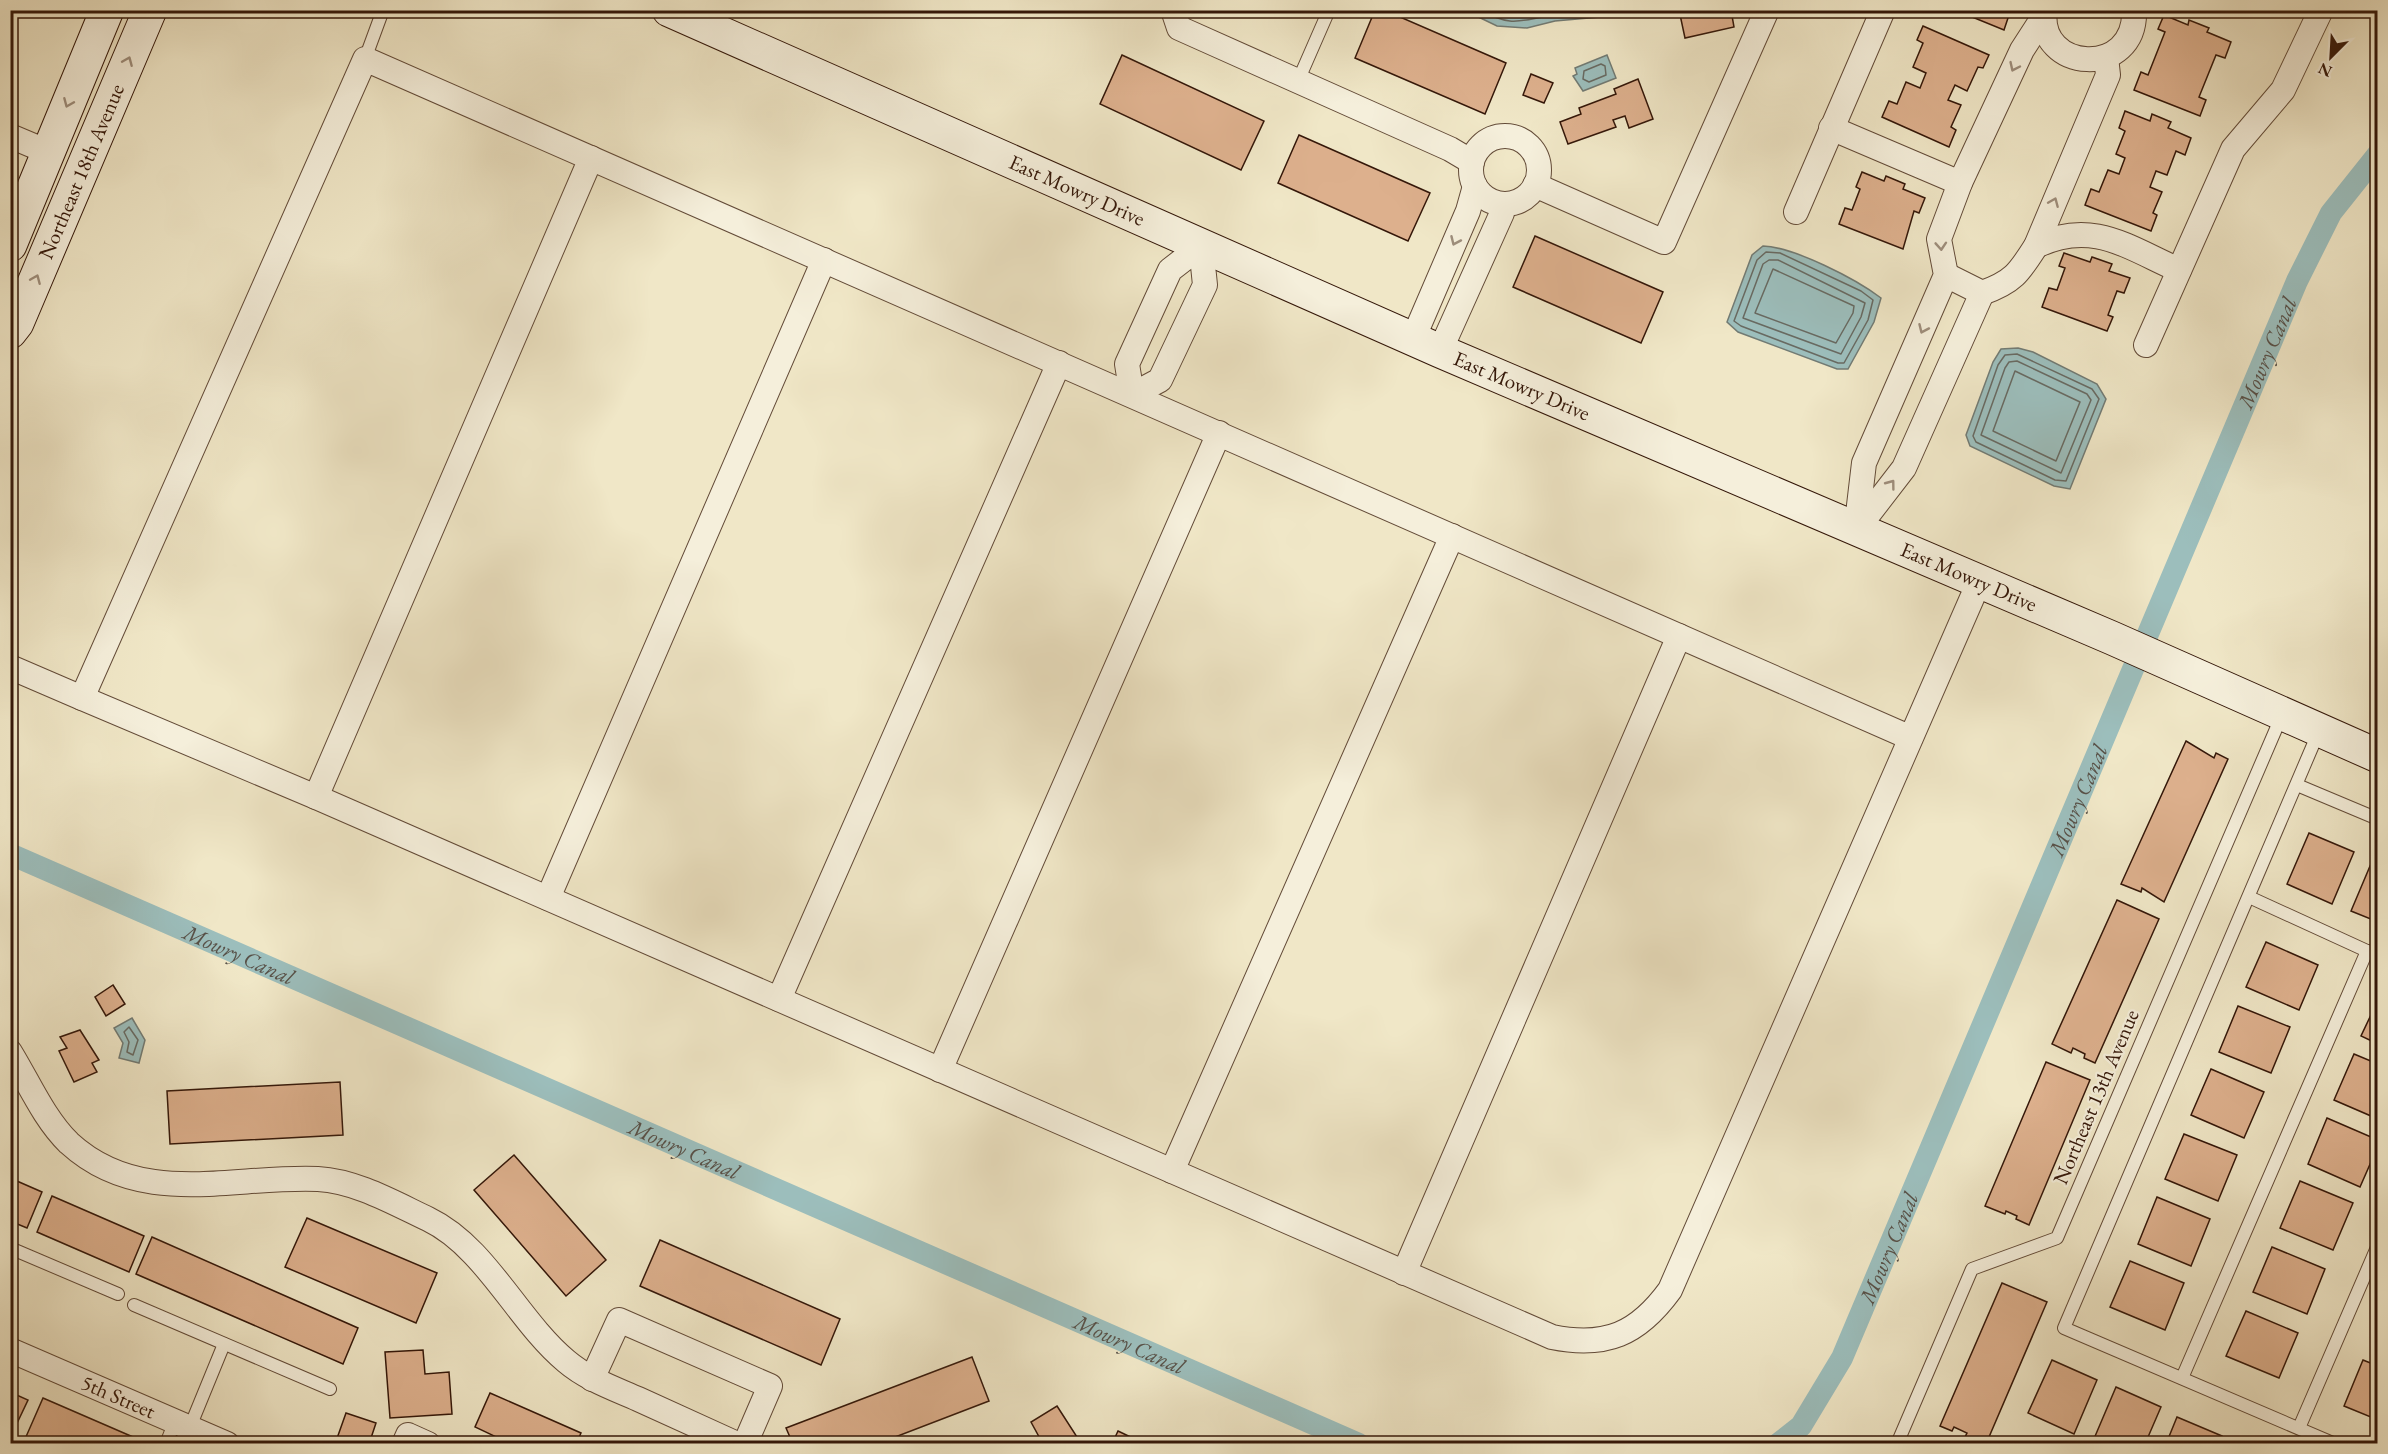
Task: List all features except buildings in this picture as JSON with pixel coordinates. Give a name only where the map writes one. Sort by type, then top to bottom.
[{"type":"street","name":"Northeast 18th Avenue","points":[[10,245],[107,10]]},
{"type":"street","name":"Northeast 18th Avenue","points":[[10,332],[17,322],[150,10]]},
{"type":"street","name":"East Mowry Drive","points":[[669,10],[1426,345],[1856,531],[2112,638],[2378,756]]},
{"type":"street","points":[[1173,10],[1179,28],[1450,149],[1472,162]]},
{"type":"street","points":[[1535,185],[1664,242],[1767,10]]},
{"type":"street","points":[[1796,212],[1883,10]]},
{"type":"street","points":[[2044,13],[2050,37],[2064,53],[2077,59],[2092,60],[2106,57],[2118,50],[2133,27],[2134,10]]},
{"type":"street","points":[[2146,345],[2233,148],[2283,90],[2321,10]]},
{"type":"street","points":[[1856,531],[1864,464],[1946,276],[1939,239],[1960,183],[2022,50],[2044,13]]},
{"type":"street","points":[[1946,276],[1982,293],[2005,285],[2022,268],[2036,246],[2108,75],[2106,57]]},
{"type":"street","points":[[82,698],[365,59],[1911,738]]},
{"type":"street","points":[[1832,128],[1960,183]]},
{"type":"street","points":[[10,136],[48,152]]},
{"type":"street","points":[[1426,345],[1475,186],[1472,162],[1484,143],[1494,138],[1517,138],[1527,144],[1538,163],[1535,185],[1522,199],[1503,204],[1492,201],[1475,186]]},
{"type":"street","points":[[316,797],[591,158]]},
{"type":"street","points":[[1426,345],[1502,213],[1503,204]]},
{"type":"street","points":[[2036,246],[2056,237],[2098,235],[2179,270]]},
{"type":"street","points":[[1132,395],[1127,364],[1149,314],[1170,270],[1201,246]]},
{"type":"street","points":[[1132,395],[1160,380],[1185,329],[1205,285],[1201,246]]},
{"type":"street","points":[[548,898],[824,260]]},
{"type":"street","points":[[1856,531],[1904,468],[1982,293]]},
{"type":"street","points":[[1149,314],[1185,329]]},
{"type":"street","points":[[779,999],[1059,363]]},
{"type":"street","points":[[940,1070],[1219,433]]},
{"type":"street","points":[[1172,1171],[1452,536]]},
{"type":"street","points":[[10,667],[316,797],[1552,1337],[1578,1343],[1603,1340],[1633,1329],[1655,1311],[1670,1290],[1978,582]]},
{"type":"street","points":[[1404,1273],[1679,636]]},
{"type":"street","points":[[10,1052],[65,1139],[95,1160],[136,1179],[154,1183],[214,1185],[318,1179],[362,1190],[431,1220],[453,1234],[467,1247],[552,1348],[579,1372],[737,1443]]},
{"type":"street","points":[[592,1379],[619,1320],[770,1386],[745,1443]]},
{"type":"street","name":"5th Street","points":[[10,1350],[227,1443]]},
{"type":"street","points":[[404,1443],[408,1435],[428,1443]]},
{"type":"lane","points":[[365,59],[383,10]]},
{"type":"lane","points":[[1298,81],[1329,10]]},
{"type":"lane","name":"Northeast 13th Avenue","points":[[1897,1443],[1972,1269],[2057,1238],[2283,714]]},
{"type":"lane","points":[[2319,730],[2064,1328],[2335,1443]]},
{"type":"lane","points":[[2297,785],[2378,819]]},
{"type":"lane","points":[[2182,1378],[2372,953],[2249,897]]},
{"type":"lane","points":[[2299,1428],[2378,1245]]},
{"type":"lane","points":[[12,1252],[118,1294]]},
{"type":"lane","points":[[134,1305],[330,1389]]},
{"type":"lane","points":[[166,1443],[183,1424],[224,1344]]},
{"type":"water","points":[[1466,11],[1607,11],[1600,17],[1555,21],[1527,28],[1497,26]]},
{"type":"water","points":[[1607,55],[1616,78],[1583,91],[1573,76],[1577,74],[1575,68]]},
{"type":"water","points":[[1763,246],[1791,252],[1824,265],[1881,298],[1874,322],[1848,369],[1837,369],[1738,332],[1727,322],[1752,255]]},
{"type":"water","points":[[2018,348],[2033,352],[2097,384],[2106,399],[2070,489],[2054,486],[1970,446],[1966,435],[1993,362],[2001,349]]},
{"type":"water","points":[[132,1018],[145,1040],[139,1063],[119,1058],[123,1043],[114,1028]]},
{"type":"waterway","name":"Mowry Canal","points":[[1778,1444],[1801,1426],[1842,1358],[2297,281],[2331,213],[2378,154]]},
{"type":"waterway","name":"Mowry Canal","points":[[10,854],[1359,1444]]}]
